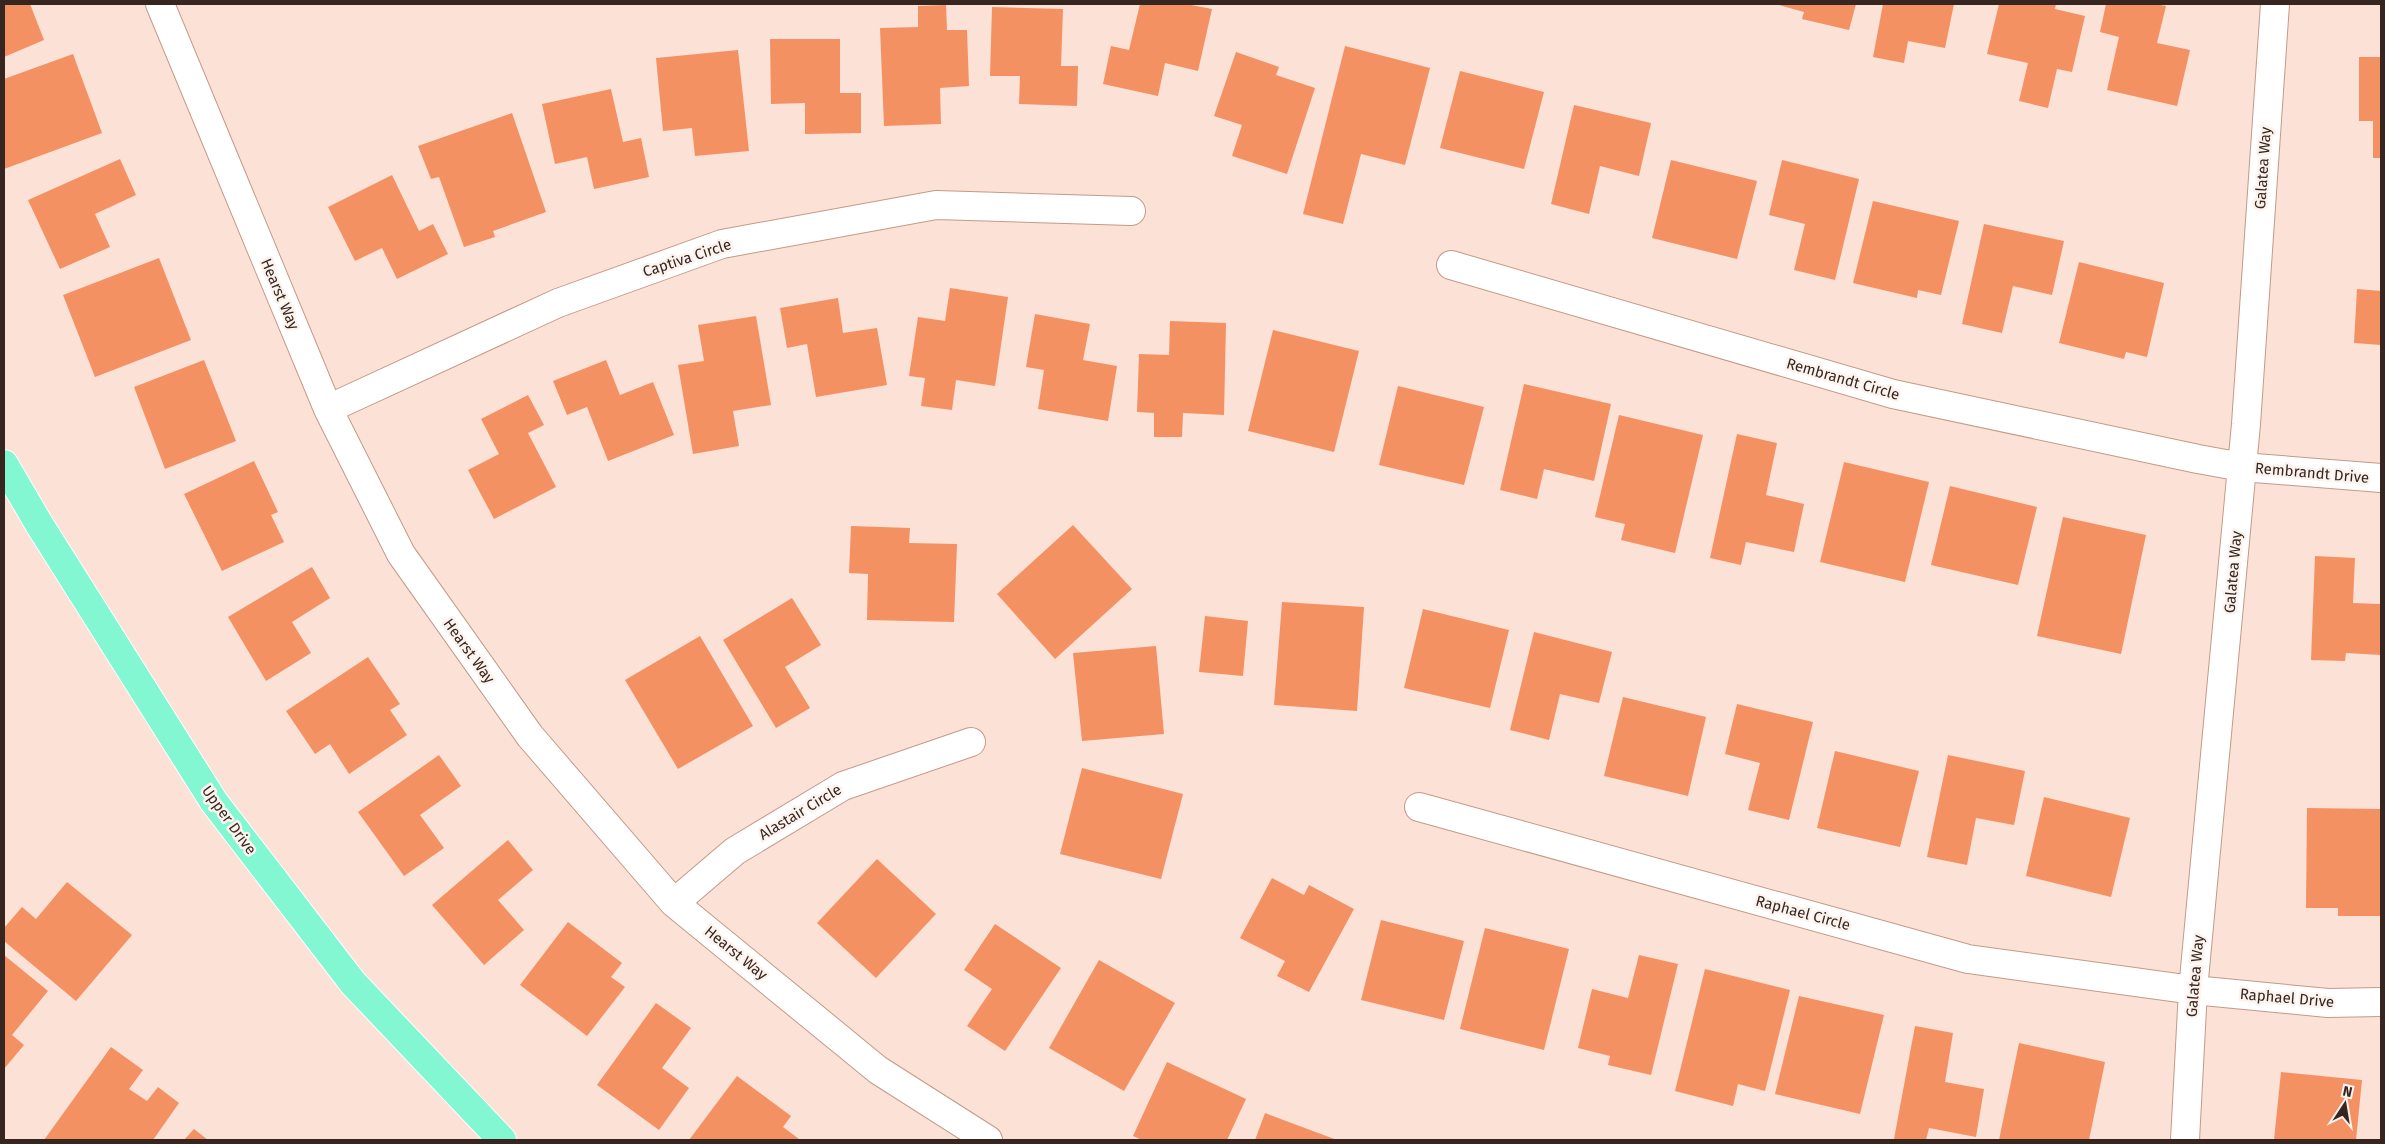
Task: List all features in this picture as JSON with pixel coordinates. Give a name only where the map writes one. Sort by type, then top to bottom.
[{"type":"main road","name":"Upper Drive","points":[[4,464],[39,524],[214,802],[353,983],[502,1140]]},
{"type":"street","name":"Hearst Way","points":[[160,4],[328,409],[401,554],[530,736],[674,903],[878,1070],[988,1140]]},
{"type":"street","name":"Galatea Way","points":[[2185,1140],[2193,990],[2242,466],[2275,4]]},
{"type":"street","name":"Captiva Circle","points":[[328,409],[558,303],[722,244],[936,205],[1131,211]]},
{"type":"street","name":"Rembrandt Circle","points":[[1450,265],[1893,394],[2242,466]]},
{"type":"street","name":"Rembrandt Drive","points":[[2242,466],[2381,478]]},
{"type":"street","name":"Alastair Circle","points":[[674,903],[736,851],[843,786],[971,742]]},
{"type":"street","name":"Raphael Circle","points":[[1419,807],[1968,959],[2193,990]]},
{"type":"street","name":"Raphael Drive","points":[[2193,990],[2328,1003],[2381,1002]]},
{"type":"building","points":[[4,4],[30,4],[44,40],[4,57]]},
{"type":"building","points":[[1140,4],[1186,4],[1212,9],[1198,71],[1165,63],[1158,96],[1103,84],[1111,46],[1129,50]]},
{"type":"building","points":[[1775,4],[1856,4],[1849,30],[1802,19],[1804,12]]},
{"type":"building","points":[[1883,4],[1954,4],[1945,48],[1908,41],[1904,63],[1873,57]]},
{"type":"building","points":[[1999,4],[2056,4],[2055,9],[2085,16],[2072,72],[2057,69],[2048,108],[2019,101],[2028,63],[1987,54]]},
{"type":"building","points":[[2106,4],[2154,4],[2166,6],[2157,43],[2190,50],[2177,106],[2107,90],[2119,37],[2100,32]]},
{"type":"building","points":[[946,5],[947,30],[967,30],[969,86],[940,88],[941,124],[884,126],[880,28],[918,27],[918,6]]},
{"type":"building","points":[[992,7],[1063,9],[1061,66],[1078,66],[1077,106],[1019,104],[1020,76],[990,76]]},
{"type":"building","points":[[770,39],[840,39],[840,93],[861,93],[861,133],[805,134],[805,103],[771,104]]},
{"type":"building","points":[[1345,46],[1430,68],[1405,165],[1361,154],[1343,224],[1303,214]]},
{"type":"building","points":[[738,50],[749,151],[695,156],[692,128],[663,131],[656,58]]},
{"type":"building","points":[[1236,52],[1279,67],[1276,75],[1315,88],[1287,174],[1232,156],[1242,125],[1214,116]]},
{"type":"building","points":[[73,54],[102,133],[4,169],[4,79]]},
{"type":"building","points":[[2359,57],[2381,57],[2381,158],[2373,158],[2373,121],[2359,121]]},
{"type":"building","points":[[1460,71],[1544,92],[1524,169],[1440,148]]},
{"type":"building","points":[[611,89],[623,142],[641,138],[649,177],[594,189],[587,157],[555,164],[542,104]]},
{"type":"building","points":[[1574,105],[1651,123],[1639,176],[1600,166],[1589,214],[1551,204]]},
{"type":"building","points":[[512,113],[546,212],[493,231],[495,237],[464,247],[439,177],[431,179],[418,146]]},
{"type":"building","points":[[120,159],[136,195],[95,214],[110,247],[60,269],[28,200]]},
{"type":"building","points":[[1671,160],[1757,181],[1737,259],[1652,238]]},
{"type":"building","points":[[1782,160],[1859,179],[1835,280],[1794,270],[1805,224],[1769,215]]},
{"type":"building","points":[[392,175],[419,231],[433,224],[448,254],[397,279],[382,248],[355,261],[328,207]]},
{"type":"building","points":[[1873,201],[1959,221],[1941,295],[1918,290],[1917,298],[1853,283]]},
{"type":"building","points":[[1984,224],[2064,241],[2052,295],[2013,286],[2002,333],[1962,324]]},
{"type":"building","points":[[159,258],[191,340],[95,377],[63,295]]},
{"type":"building","points":[[2079,262],[2164,283],[2147,357],[2126,352],[2124,359],[2059,343]]},
{"type":"building","points":[[950,288],[1008,297],[995,386],[956,380],[952,410],[921,406],[925,378],[909,376],[918,317],[945,321]]},
{"type":"building","points":[[2357,289],[2381,291],[2381,345],[2354,343]]},
{"type":"building","points":[[838,298],[843,333],[877,328],[887,385],[816,397],[807,344],[787,348],[780,308]]},
{"type":"building","points":[[1035,314],[1090,324],[1083,360],[1117,366],[1108,421],[1038,409],[1044,370],[1026,367]]},
{"type":"building","points":[[756,316],[771,405],[733,411],[739,446],[693,454],[678,365],[704,361],[698,325]]},
{"type":"building","points":[[1170,321],[1226,323],[1224,415],[1183,413],[1182,437],[1154,437],[1154,413],[1137,412],[1139,354],[1169,355]]},
{"type":"building","points":[[1273,330],[1359,351],[1334,452],[1248,431]]},
{"type":"building","points":[[204,360],[236,441],[165,469],[134,387]]},
{"type":"building","points":[[606,360],[620,395],[653,382],[674,435],[608,461],[587,407],[567,415],[553,381]]},
{"type":"building","points":[[1524,384],[1611,404],[1594,481],[1544,469],[1537,499],[1500,490]]},
{"type":"building","points":[[1398,386],[1484,407],[1464,485],[1379,465]]},
{"type":"building","points":[[528,395],[544,425],[528,433],[556,487],[494,519],[468,470],[499,454],[481,419]]},
{"type":"building","points":[[1619,415],[1703,435],[1675,553],[1621,540],[1625,524],[1595,517]]},
{"type":"building","points":[[1737,434],[1777,443],[1766,495],[1804,504],[1794,552],[1746,542],[1741,565],[1710,558]]},
{"type":"building","points":[[254,461],[278,512],[271,515],[284,542],[222,571],[184,494]]},
{"type":"building","points":[[1844,462],[1929,482],[1905,582],[1820,562]]},
{"type":"building","points":[[1950,486],[2037,507],[2018,585],[1931,565]]},
{"type":"building","points":[[2063,517],[2146,535],[2121,654],[2037,636]]},
{"type":"building","points":[[1073,525],[1132,589],[1055,659],[997,594]]},
{"type":"building","points":[[851,526],[910,528],[909,543],[957,544],[954,622],[867,620],[868,574],[849,573]]},
{"type":"building","points":[[2315,556],[2355,558],[2353,603],[2381,604],[2381,655],[2346,653],[2345,661],[2311,660]]},
{"type":"building","points":[[312,567],[330,598],[292,622],[311,653],[266,681],[228,617]]},
{"type":"building","points":[[792,598],[821,645],[785,667],[810,708],[776,728],[723,640]]},
{"type":"building","points":[[1282,602],[1364,607],[1357,711],[1274,705]]},
{"type":"building","points":[[1423,609],[1509,630],[1490,708],[1404,688]]},
{"type":"building","points":[[1205,616],[1248,621],[1243,676],[1199,672]]},
{"type":"building","points":[[1534,632],[1612,652],[1599,703],[1560,694],[1549,740],[1510,730]]},
{"type":"building","points":[[700,636],[753,726],[678,769],[625,680]]},
{"type":"building","points":[[1156,646],[1164,734],[1082,741],[1073,653]]},
{"type":"building","points":[[368,657],[400,704],[390,710],[407,735],[349,774],[330,744],[315,754],[286,711]]},
{"type":"building","points":[[1623,697],[1706,717],[1688,796],[1604,776]]},
{"type":"building","points":[[1737,704],[1813,722],[1789,820],[1748,810],[1760,763],[1725,754]]},
{"type":"building","points":[[1835,751],[1919,771],[1900,847],[1817,828]]},
{"type":"building","points":[[439,755],[461,786],[420,815],[444,848],[404,876],[358,812]]},
{"type":"building","points":[[1948,755],[2025,771],[2014,825],[1976,818],[1967,865],[1927,857]]},
{"type":"building","points":[[1082,768],[1183,794],[1161,879],[1060,854]]},
{"type":"building","points":[[2044,797],[2130,818],[2111,897],[2026,876]]},
{"type":"building","points":[[2307,808],[2381,809],[2381,916],[2338,916],[2338,908],[2306,908]]},
{"type":"building","points":[[508,840],[533,870],[498,900],[524,930],[484,965],[432,905]]},
{"type":"building","points":[[877,859],[936,914],[876,978],[817,923]]},
{"type":"building","points":[[1272,878],[1304,895],[1309,885],[1354,909],[1309,992],[1277,976],[1285,961],[1240,938]]},
{"type":"building","points":[[67,882],[132,935],[76,1001],[4,941],[4,928],[22,907],[36,919]]},
{"type":"building","points":[[1381,920],[1464,941],[1444,1020],[1361,1000]]},
{"type":"building","points":[[568,922],[622,963],[611,977],[625,987],[587,1036],[520,985]]},
{"type":"building","points":[[995,924],[1061,968],[1005,1051],[967,1026],[992,989],[964,970]]},
{"type":"building","points":[[1485,928],[1569,949],[1544,1050],[1460,1029]]},
{"type":"building","points":[[4,955],[48,991],[12,1035],[24,1045],[4,1069]]},
{"type":"building","points":[[1639,955],[1678,964],[1651,1075],[1608,1065],[1610,1056],[1578,1048],[1592,989],[1628,998]]},
{"type":"building","points":[[1099,960],[1175,1003],[1124,1091],[1049,1048]]},
{"type":"building","points":[[1705,969],[1790,990],[1765,1091],[1738,1084],[1733,1106],[1675,1091]]},
{"type":"building","points":[[1799,996],[1884,1015],[1860,1114],[1775,1094]]},
{"type":"building","points":[[656,1003],[691,1028],[662,1068],[689,1088],[659,1130],[597,1085]]},
{"type":"building","points":[[1915,1026],[1953,1033],[1945,1082],[1984,1089],[1976,1137],[1929,1128],[1926,1140],[1894,1139]]},
{"type":"building","points":[[2019,1043],[2105,1062],[2089,1140],[1999,1140]]},
{"type":"building","points":[[111,1047],[143,1070],[129,1089],[147,1101],[158,1087],[179,1103],[153,1140],[44,1140]]},
{"type":"building","points":[[1167,1062],[1246,1099],[1227,1140],[1142,1140],[1133,1136]]},
{"type":"building","points":[[2281,1072],[2362,1080],[2356,1140],[2274,1140]]},
{"type":"building","points":[[737,1076],[791,1116],[783,1127],[798,1140],[689,1140]]},
{"type":"building","points":[[1265,1113],[1337,1140],[1255,1140]]},
{"type":"building","points":[[194,1129],[208,1140],[184,1140]]}]
